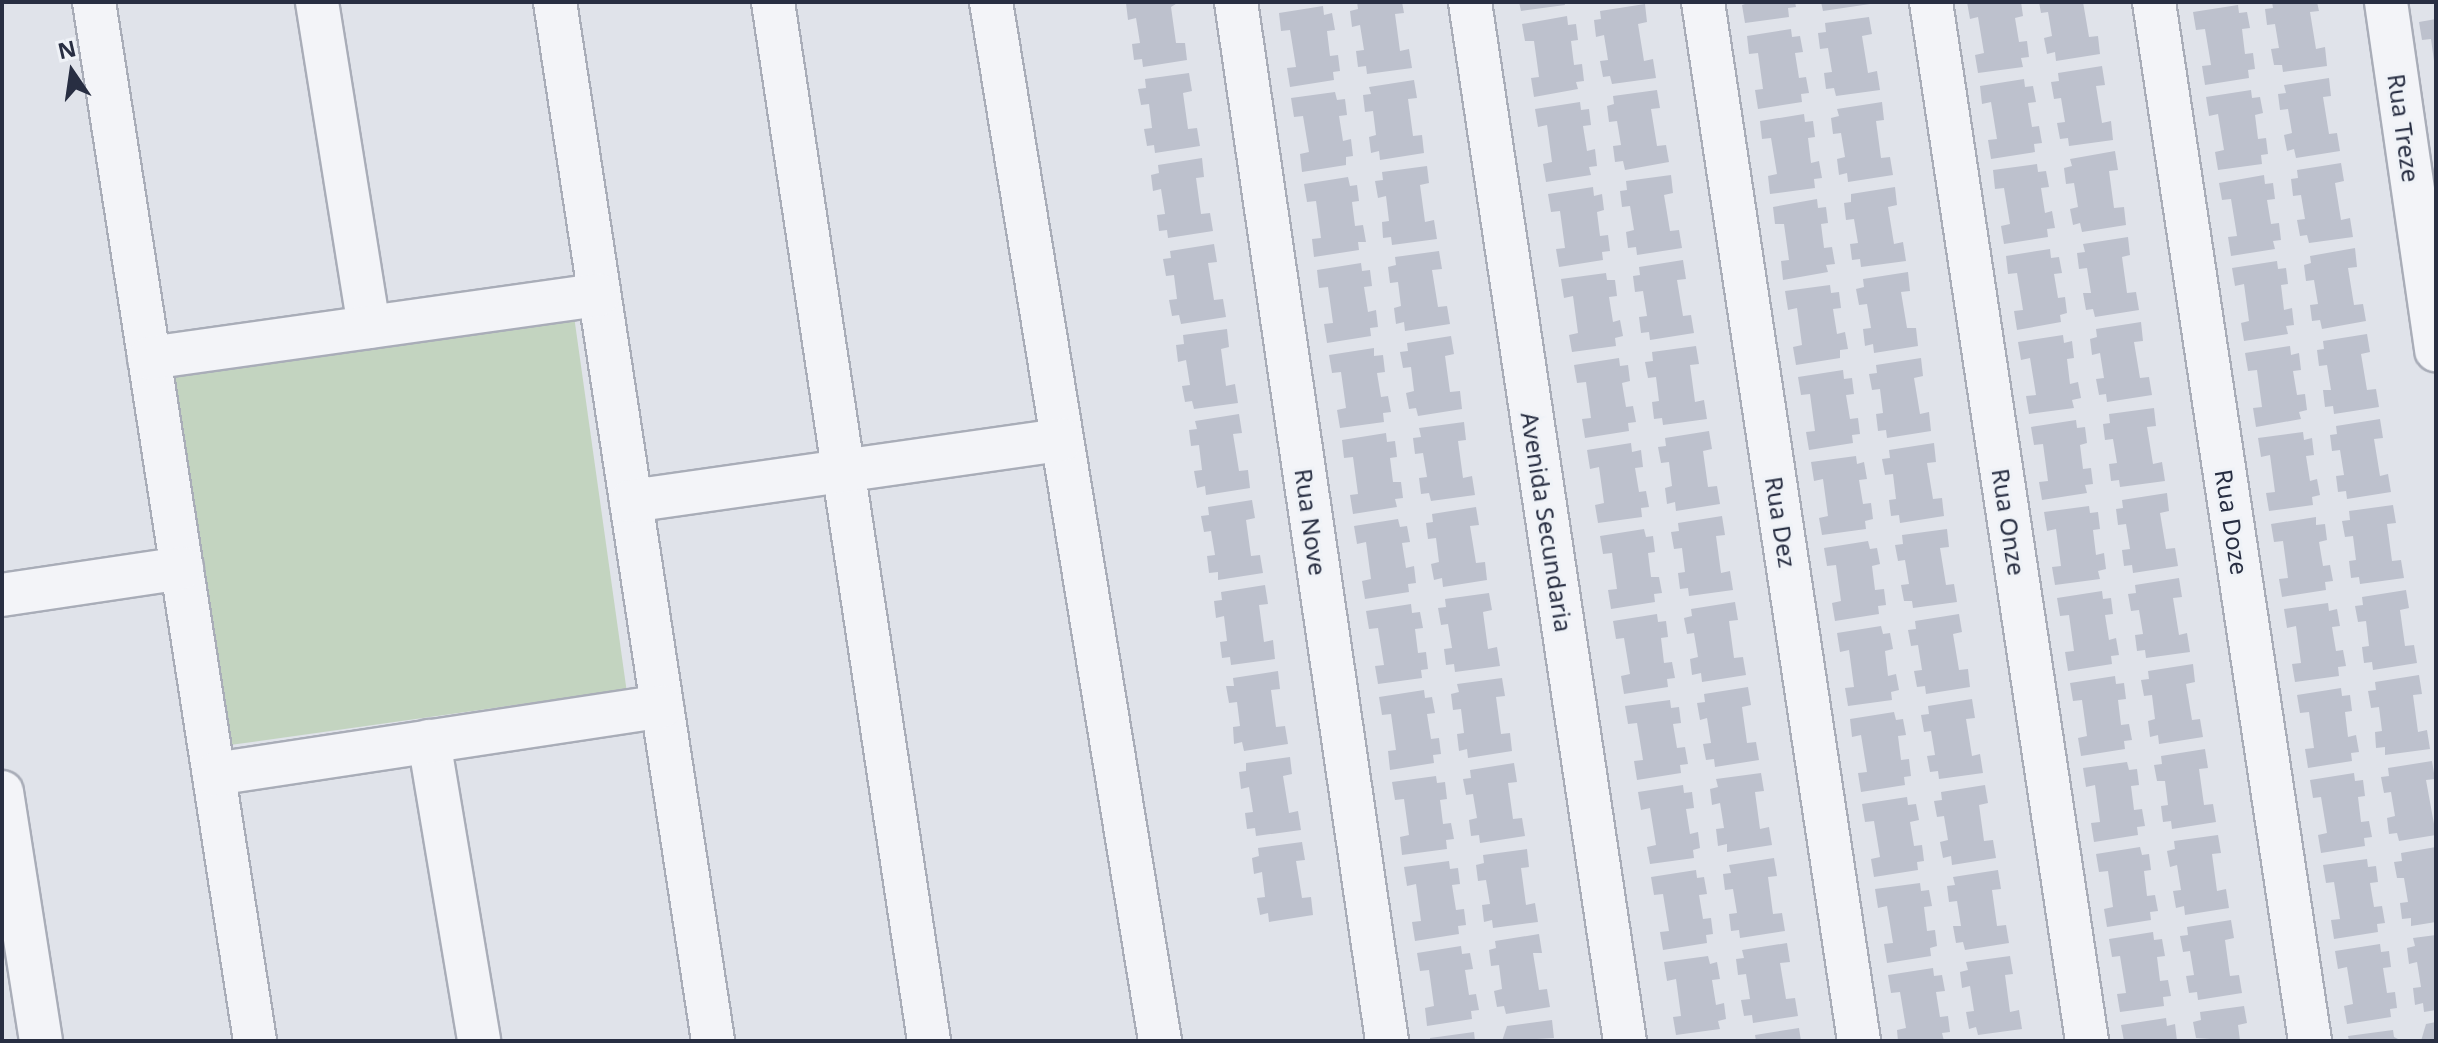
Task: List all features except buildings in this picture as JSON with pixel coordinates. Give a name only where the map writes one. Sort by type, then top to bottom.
[{"type":"street","points":[[94,2],[255,1041]]},
{"type":"street","points":[[317,2],[369,327]]},
{"type":"street","points":[[555,2],[713,1041]]},
{"type":"street","points":[[773,2],[929,1041]]},
{"type":"street","points":[[991,2],[1160,1041]]},
{"type":"street","name":"Rua Nove","points":[[1236,2],[1387,1041]]},
{"type":"street","name":"Avenida Secundaria","points":[[1470,2],[1625,1041]]},
{"type":"street","name":"Rua Dez","points":[[1703,2],[1859,1041]]},
{"type":"street","name":"Rua Onze","points":[[1931,2],[2087,1041]]},
{"type":"street","name":"Rua Doze","points":[[2154,2],[2310,1041]]},
{"type":"street","name":"Rua Treze","points":[[2386,2],[2436,350]]},
{"type":"street","points":[[149,358],[599,295]]},
{"type":"street","points":[[631,501],[1062,440]]},
{"type":"street","points":[[2,595],[182,568]]},
{"type":"street","points":[[214,774],[662,706]]},
{"type":"street","points":[[429,741],[479,1041]]},
{"type":"street","points":[[2,792],[41,1041]]},
{"type":"green space","points":[[574,316],[626,689],[226,746],[174,372]]}]
